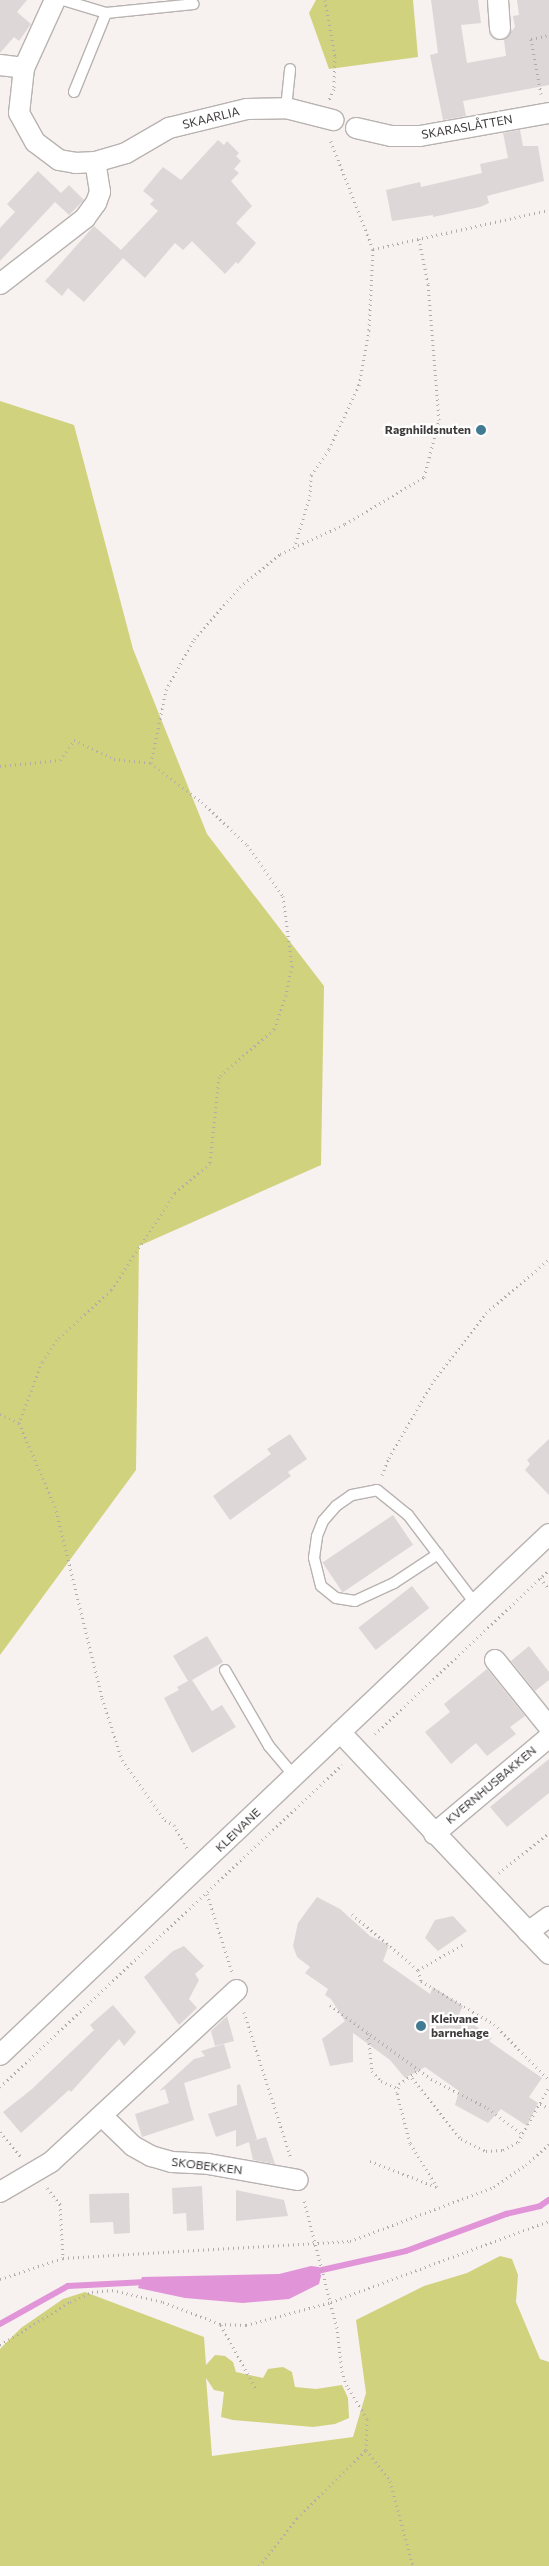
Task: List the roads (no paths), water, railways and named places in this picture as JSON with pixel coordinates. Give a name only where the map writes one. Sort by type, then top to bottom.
[{"type":"street","name":"SKAARLIA","points":[[54,0],[24,68],[19,91],[20,113],[34,142],[59,160],[76,164],[96,162],[126,153],[169,128],[206,117],[247,109],[286,108],[326,118]]},
{"type":"street","points":[[498,0],[500,29]]},
{"type":"street","points":[[0,65],[24,68]]},
{"type":"street","name":"SKARASLÅTTEN","points":[[356,128],[391,136],[420,136],[547,113]]},
{"type":"street","points":[[0,284],[85,218],[96,203],[100,192],[96,162]]},
{"type":"street","name":"KLEIVANE","points":[[0,2055],[295,1777],[474,1602],[549,1534]]},
{"type":"street","points":[[495,1660],[549,1727]]},
{"type":"street","name":"KVERNHUSBAKKEN","points":[[340,1732],[549,1954]]},
{"type":"street","name":"KVERNHUSBAKKEN","points":[[434,1834],[549,1737]]},
{"type":"street","points":[[528,1932],[549,1917]]},
{"type":"street","points":[[0,2192],[51,2162],[237,1990]]},
{"type":"street","name":"SKOBEKKEN","points":[[102,2116],[132,2146],[151,2156],[172,2162],[221,2166],[298,2180]]},
{"type":"lane","points":[[63,0],[106,13],[194,4]]},
{"type":"lane","points":[[74,92],[106,13]]},
{"type":"lane","points":[[286,108],[290,69]]},
{"type":"lane","points":[[326,118],[356,128]]},
{"type":"lane","points":[[438,1554],[416,1571],[363,1599],[341,1599],[321,1586],[314,1558],[317,1536],[323,1521],[344,1499],[377,1490],[408,1515],[438,1554],[474,1602]]},
{"type":"lane","points":[[225,1670],[269,1746],[295,1777]]},
{"type":"waterway","points":[[313,2272],[406,2251],[506,2214],[540,2206],[549,2200]]},
{"type":"waterway","points":[[0,2324],[68,2286],[146,2282]]},
{"type":"place","name":"Ragnhildsnuten","points":[[481,430]]},
{"type":"place","name":"Kleivane barnehage","points":[[421,2026]]}]
